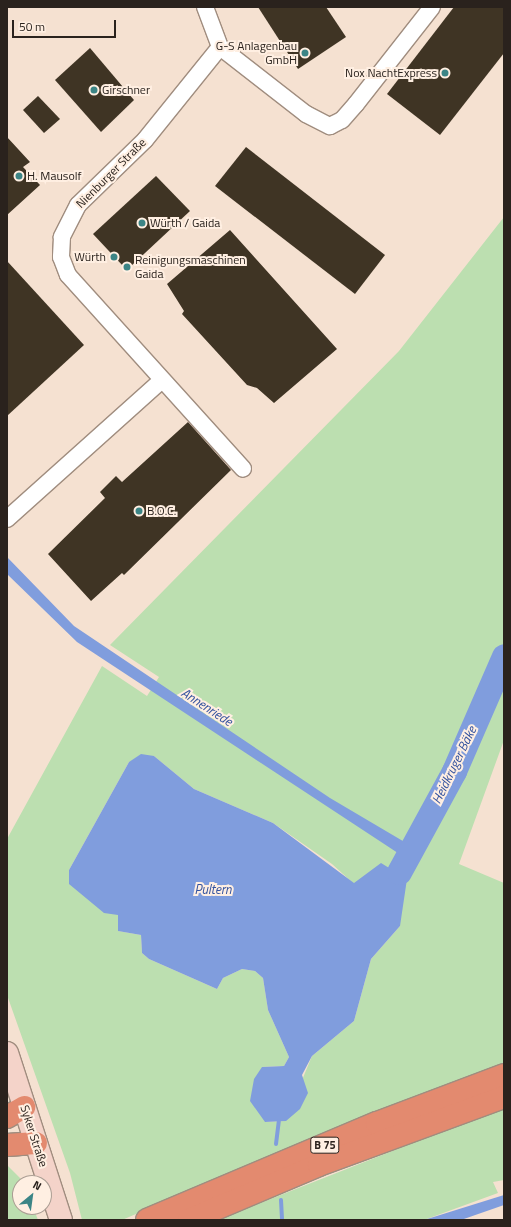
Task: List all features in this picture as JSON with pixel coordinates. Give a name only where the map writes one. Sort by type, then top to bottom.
[{"type":"highway","name":"B 75","points":[[147,1220],[377,1123],[504,1075]]},
{"type":"highway","name":"B 75","points":[[189,1220],[319,1165],[504,1097]]},
{"type":"highway","points":[[7,1145],[36,1143]]},
{"type":"main road","name":"Syker Straße","points":[[7,1053],[16,1112],[36,1143],[61,1220]]},
{"type":"street","points":[[205,7],[220,47],[306,114],[330,126],[342,120],[356,104],[432,7]]},
{"type":"street","name":"Nienburger Straße","points":[[220,47],[145,140],[78,205],[62,236],[61,257],[68,275],[243,469]]},
{"type":"street","points":[[7,519],[162,380]]},
{"type":"green space","points":[[504,217],[504,740],[459,864],[504,883],[504,1063],[374,1112],[122,1220],[82,1220],[70,1173],[7,995],[7,839],[102,666],[147,696],[159,677],[110,645],[399,351]],"holes":[[[154,756],[194,789],[273,823],[332,864],[400,926],[371,959],[354,1021],[312,1056],[285,1121],[265,1122],[262,1067],[284,1066],[289,1057],[268,1010],[263,978],[255,971],[242,969],[223,978],[217,989],[149,959],[142,953],[141,935],[118,931],[119,915],[69,870],[129,762]]]},
{"type":"green space","points":[[504,1107],[504,1180],[493,1182],[498,1193],[424,1220],[217,1220]]},
{"type":"green space","points":[[7,1165],[17,1175],[12,1175],[12,1215],[36,1215],[38,1220],[7,1220]]},
{"type":"water","points":[[7,557],[74,626],[330,798],[413,847],[407,859],[77,642],[7,574]]},
{"type":"water","name":"Pultern","points":[[141,754],[154,756],[194,789],[273,823],[354,883],[381,863],[407,879],[400,926],[371,959],[354,1021],[312,1056],[302,1075],[308,1093],[300,1109],[286,1121],[265,1122],[250,1101],[254,1079],[262,1067],[284,1066],[289,1057],[268,1010],[263,978],[255,971],[242,969],[223,978],[217,989],[149,959],[142,953],[141,935],[118,931],[118,915],[104,913],[69,884],[69,870],[129,762]]},
{"type":"water","points":[[504,1195],[504,1205],[461,1220],[424,1220]]},
{"type":"building","name":"G-S Anlagenbau GmbH","points":[[258,7],[326,7],[346,37],[298,69]]},
{"type":"building","name":"Nox NachtExpress","points":[[454,7],[504,7],[504,53],[440,135],[387,94]]},
{"type":"building","name":"Girschner","points":[[90,48],[134,100],[101,132],[55,80]]},
{"type":"building","points":[[38,96],[60,119],[44,133],[23,110]]},
{"type":"building","name":"H. Mausolf","points":[[7,137],[30,162],[23,167],[40,185],[7,215]]},
{"type":"building","points":[[246,147],[385,255],[355,294],[215,186]]},
{"type":"building","name":"Würth / Gaida","points":[[156,176],[190,211],[130,267],[123,266],[93,234]]},
{"type":"building","points":[[230,230],[337,349],[274,403],[257,388],[247,385],[182,314],[184,311],[167,284]]},
{"type":"building","points":[[7,261],[84,345],[7,416]]},
{"type":"building","name":"B.O.C.","points":[[188,422],[231,470],[124,575],[122,573],[91,601],[48,554],[105,498],[100,492],[116,476],[122,482]]},
{"type":"waterway","name":"Heidkruger Bäke","points":[[399,872],[454,771],[504,656]]},
{"type":"waterway","points":[[276,1144],[279,1121]]},
{"type":"waterway","points":[[281,1200],[282,1220]]},
{"type":"place","name":"G-S Anlagenbau GmbH","points":[[305,53]]},
{"type":"place","name":"Nox NachtExpress","points":[[445,73]]},
{"type":"place","name":"Girschner","points":[[94,90]]},
{"type":"place","name":"H. Mausolf","points":[[19,176]]},
{"type":"place","name":"Würth / Gaida","points":[[142,223]]},
{"type":"place","name":"Würth","points":[[114,257]]},
{"type":"place","name":"Reinigungsmaschinen Gaida","points":[[127,267]]},
{"type":"place","name":"B.O.C.","points":[[139,511]]},
{"type":"water label","name":"Annenriede","points":[[207,707]]}]
